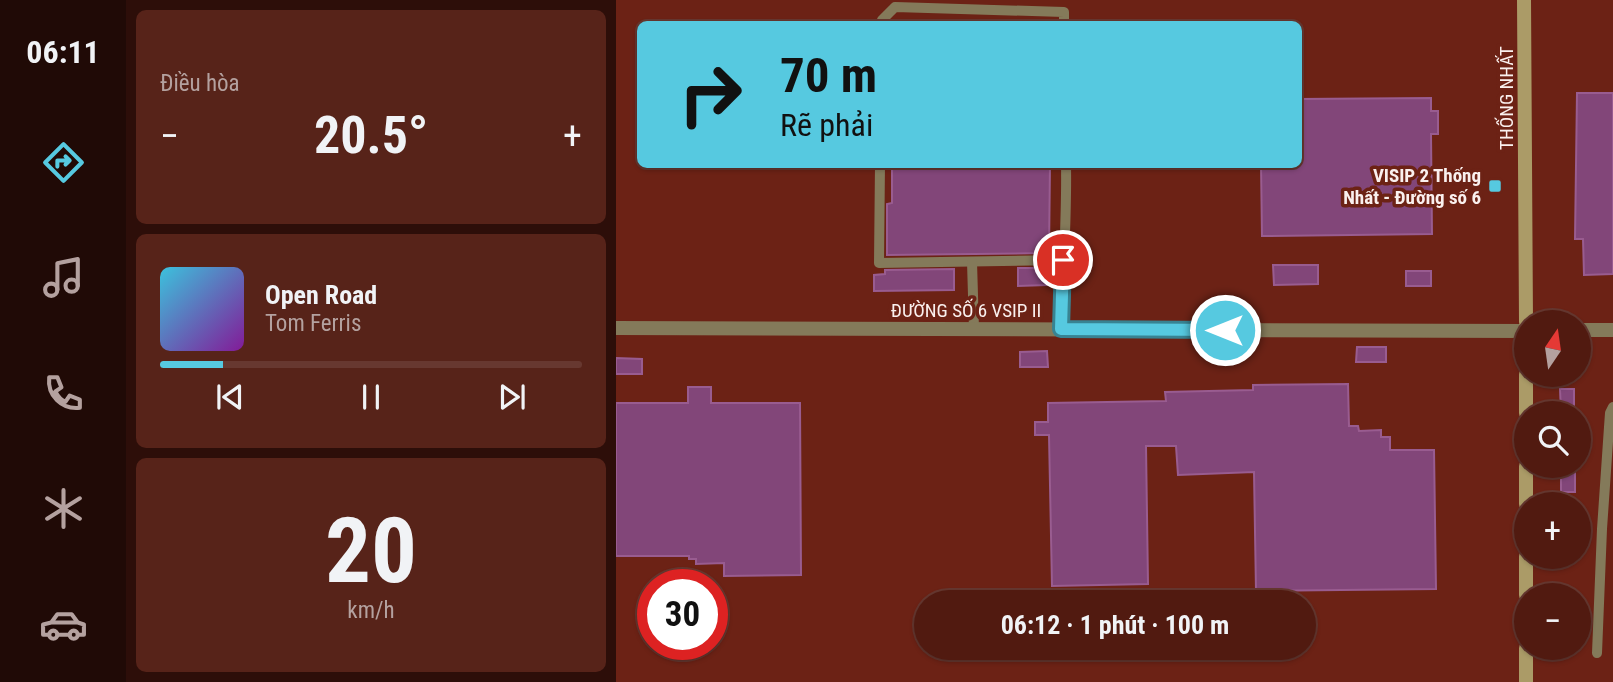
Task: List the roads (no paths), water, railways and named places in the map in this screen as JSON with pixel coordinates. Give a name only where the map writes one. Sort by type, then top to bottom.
[{"type":"street","name":"THỐNG NHẤT","points":[[1524,0],[1526,310]]},
{"type":"street","name":"ĐƯỜNG SỐ 6 VSIP II","points":[[616,328],[1514,331]]},
{"type":"street","points":[[1591,330],[1613,330]]},
{"type":"street","points":[[1526,660],[1526,682]]},
{"type":"lane","points":[[882,21],[895,8],[1063,12],[1064,21]]},
{"type":"lane","points":[[880,168],[879,263],[1063,260]]},
{"type":"lane","points":[[1061,329],[1066,168]]},
{"type":"lane","points":[[972,262],[974,329]]},
{"type":"lane","points":[[1597,653],[1602,528],[1610,413],[1613,407]]},
{"type":"place","name":"VISIP 2 Thống Nhất - Đường số 6","points":[[1495,186]]}]
